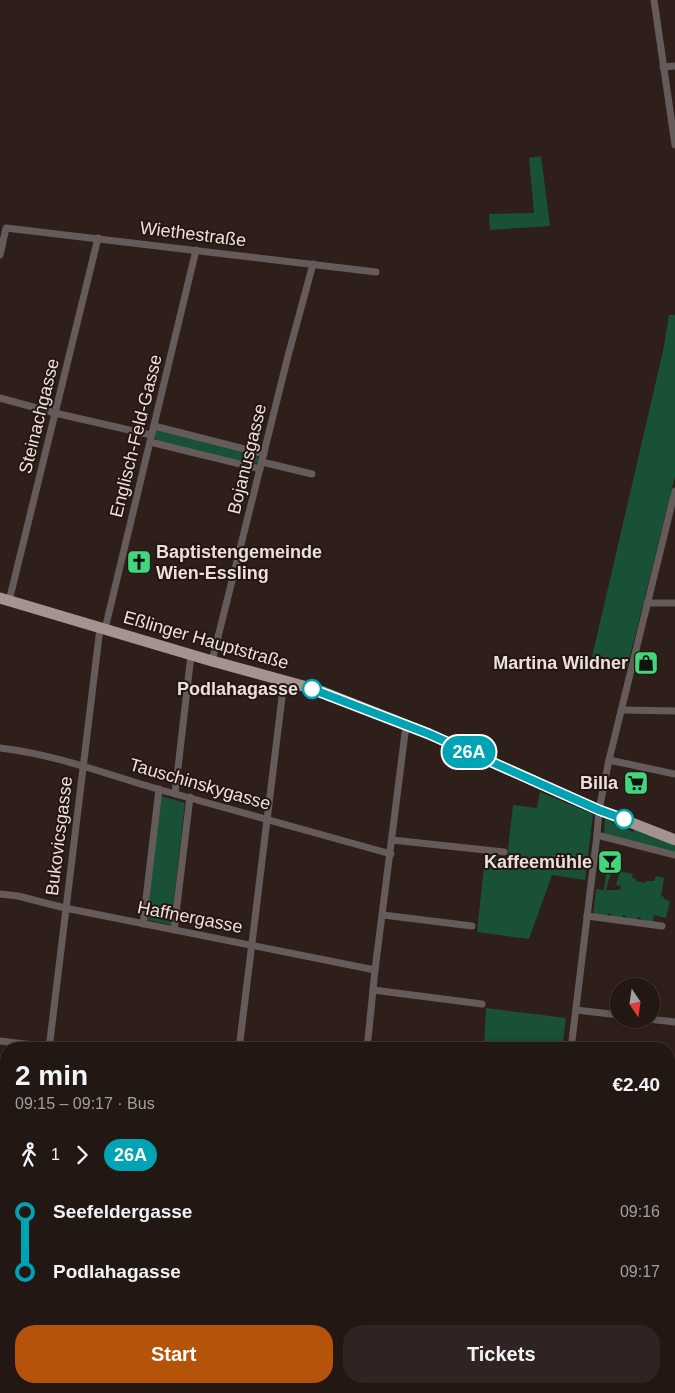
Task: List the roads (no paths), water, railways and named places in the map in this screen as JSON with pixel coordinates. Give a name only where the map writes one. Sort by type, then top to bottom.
[{"type":"main road","name":"Eßlinger Hauptstraße","points":[[4,599],[191,655],[324,692],[408,725],[599,810],[675,840]]},
{"type":"street","points":[[654,0],[675,145]]},
{"type":"street","points":[[663,67],[675,66]]},
{"type":"street","name":"Wiethestraße","points":[[0,255],[6,228],[376,272]]},
{"type":"street","name":"Steinachgasse","points":[[4,599],[55,413],[98,238]]},
{"type":"street","name":"Englisch-Feld-Gasse","points":[[103,629],[196,250]]},
{"type":"street","name":"Bojanusgasse","points":[[212,661],[313,264]]},
{"type":"street","points":[[0,398],[261,466],[312,474]]},
{"type":"street","points":[[154,426],[264,454]]},
{"type":"street","points":[[572,1042],[599,810],[675,491]]},
{"type":"street","points":[[647,603],[675,603]]},
{"type":"street","name":"Bukovicsgasse","points":[[50,1042],[83,765],[103,629]]},
{"type":"street","points":[[175,794],[191,655]]},
{"type":"street","points":[[240,1042],[284,681]]},
{"type":"street","points":[[622,710],[674,711]]},
{"type":"street","points":[[368,1042],[405,733],[408,725]]},
{"type":"street","name":"Tauschinskygasse","points":[[0,748],[30,752],[83,765],[175,794],[391,854]]},
{"type":"street","points":[[610,760],[675,774]]},
{"type":"street","points":[[143,924],[159,789]]},
{"type":"street","points":[[174,930],[190,797]]},
{"type":"street","points":[[597,835],[675,855]]},
{"type":"street","points":[[392,840],[504,852]]},
{"type":"street","name":"Haffnergasse","points":[[0,894],[18,896],[65,908],[375,970]]},
{"type":"street","points":[[383,915],[472,926]]},
{"type":"street","points":[[587,916],[662,926]]},
{"type":"street","points":[[373,990],[482,1004]]},
{"type":"street","points":[[576,1010],[610,1014]]},
{"type":"street","points":[[660,1020],[675,1022]]},
{"type":"place","name":"Baptistengemeinde Wien-Essling","points":[[139,562]]},
{"type":"place","name":"Martina Wildner","points":[[646,663]]},
{"type":"place","name":"Podlahagasse","points":[[312,689]]},
{"type":"place","name":"Billa","points":[[636,783]]},
{"type":"place","name":"Kaffeemühle","points":[[610,862]]}]
